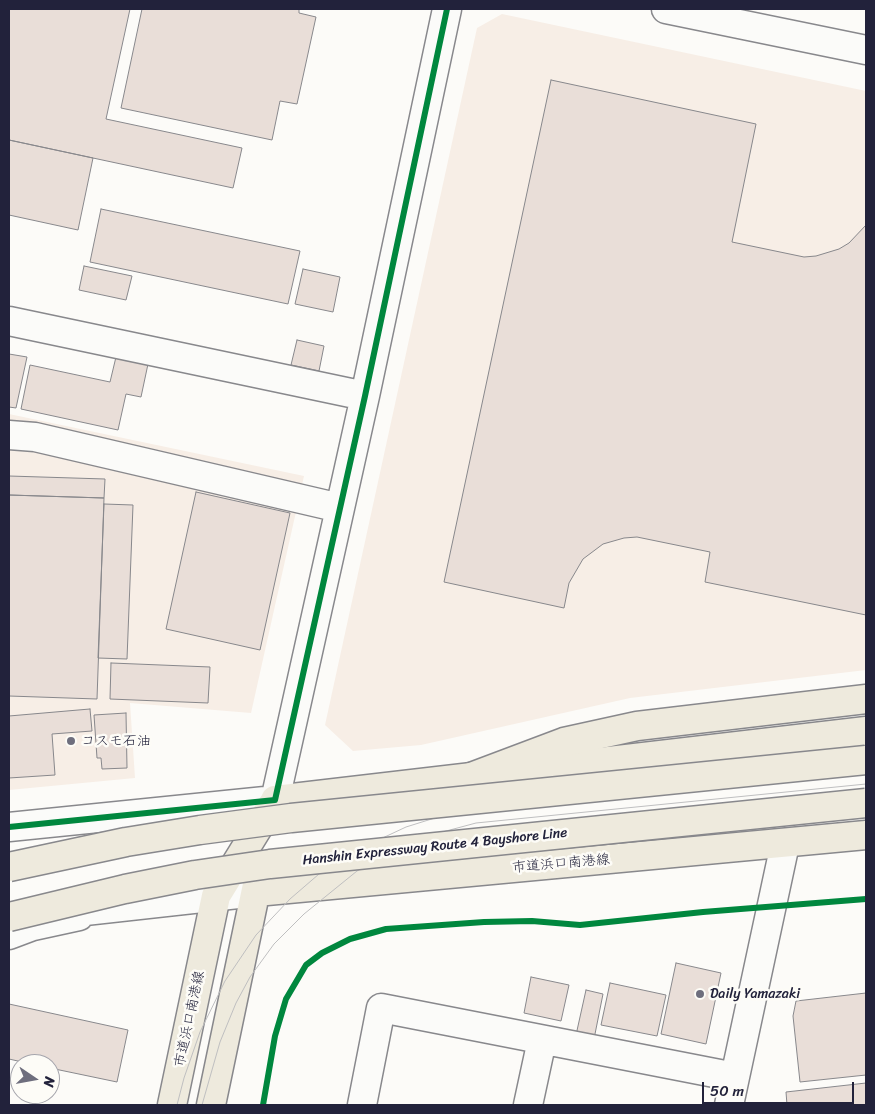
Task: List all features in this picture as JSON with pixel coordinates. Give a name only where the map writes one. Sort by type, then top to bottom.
[{"type":"main road","points":[[471,778],[564,742],[637,726],[866,699]]},
{"type":"main road","points":[[211,1105],[275,800],[866,731]]},
{"type":"main road","points":[[9,867],[126,842],[209,829],[866,760]]},
{"type":"main road","name":"市道浜口南港線","points":[[172,1105],[216,896],[275,800]]},
{"type":"main road","name":"Hanshin Expressway Route 4 Bayshore Line","points":[[9,918],[125,889],[195,875],[270,864],[866,803]]},
{"type":"main road","name":"市道浜口南港線","points":[[256,892],[866,835]]},
{"type":"street","points":[[9,827],[275,800],[447,9]]},
{"type":"street","points":[[666,9],[866,50]]},
{"type":"street","points":[[9,321],[364,396]]},
{"type":"street","points":[[9,435],[35,437],[340,508]]},
{"type":"street","points":[[729,1105],[785,844]]},
{"type":"street","points":[[9,918],[256,892]]},
{"type":"street","points":[[9,935],[33,926],[117,908]]},
{"type":"street","points":[[362,1105],[381,1008],[735,1078]]},
{"type":"street","points":[[528,1105],[542,1040]]},
{"type":"shaded area","points":[[502,14],[866,91],[866,670],[630,698],[421,745],[353,751],[325,725],[477,28]]},
{"type":"shaded area","points":[[9,414],[304,476],[251,713],[130,703],[135,778],[9,790]]},
{"type":"building","points":[[9,9],[130,9],[106,119],[242,148],[233,188],[9,140]]},
{"type":"building","points":[[142,9],[299,9],[299,13],[316,17],[297,104],[280,101],[272,140],[121,108]]},
{"type":"building","points":[[551,80],[756,124],[732,242],[804,257],[816,256],[839,249],[849,243],[866,225],[866,615],[705,582],[710,552],[637,537],[624,538],[603,544],[583,559],[569,583],[564,608],[444,582]]},
{"type":"building","points":[[9,140],[93,158],[78,230],[9,215]]},
{"type":"building","points":[[101,209],[300,251],[288,304],[90,262]]},
{"type":"building","points":[[84,266],[132,276],[126,300],[79,290]]},
{"type":"building","points":[[303,269],[340,277],[333,312],[295,304]]},
{"type":"building","points":[[297,340],[324,346],[319,371],[291,365]]},
{"type":"building","points":[[9,354],[27,357],[16,408],[9,407]]},
{"type":"building","points":[[116,357],[148,364],[141,397],[126,394],[118,430],[21,409],[30,365],[110,382]]},
{"type":"building","points":[[9,476],[105,479],[104,498],[9,495]]},
{"type":"building","points":[[196,492],[290,513],[260,650],[166,629]]},
{"type":"building","points":[[9,495],[104,498],[97,699],[9,696]]},
{"type":"building","points":[[104,504],[133,505],[127,659],[98,658]]},
{"type":"building","points":[[111,663],[210,667],[208,703],[110,699]]},
{"type":"building","points":[[90,709],[92,731],[52,734],[55,775],[9,778],[9,716]]},
{"type":"building","points":[[126,713],[127,768],[102,769],[101,758],[97,758],[94,715]]},
{"type":"building","points":[[676,963],[721,973],[706,1044],[661,1034]]},
{"type":"building","points":[[531,977],[569,985],[561,1021],[524,1013]]},
{"type":"building","points":[[610,983],[666,995],[657,1036],[601,1025]]},
{"type":"building","points":[[586,990],[603,994],[594,1039],[576,1035]]},
{"type":"building","points":[[866,993],[866,1075],[800,1082],[793,1016],[796,1001]]},
{"type":"building","points":[[9,1004],[128,1030],[117,1082],[60,1070],[60,1054],[10,1054],[9,1059]]},
{"type":"building","points":[[866,1083],[866,1105],[787,1105],[786,1092]]},
{"type":"tram line","points":[[177,1105],[200,1032],[225,981],[256,935],[290,899],[319,874],[357,850],[406,827],[438,817],[866,774]]},
{"type":"tram line","points":[[202,1105],[220,1042],[236,1003],[250,977],[274,944],[304,914],[357,871],[420,838],[476,823],[866,784]]},
{"type":"cycle path","points":[[9,827],[275,800],[365,396],[447,9]]},
{"type":"cycle path","points":[[263,1105],[275,1036],[286,999],[306,965],[322,953],[350,939],[386,929],[484,922],[532,921],[580,925],[703,912],[866,899]]},
{"type":"place","name":"コスモ石油","points":[[71,741]]},
{"type":"place","name":"Daily Yamazaki","points":[[700,994]]}]
